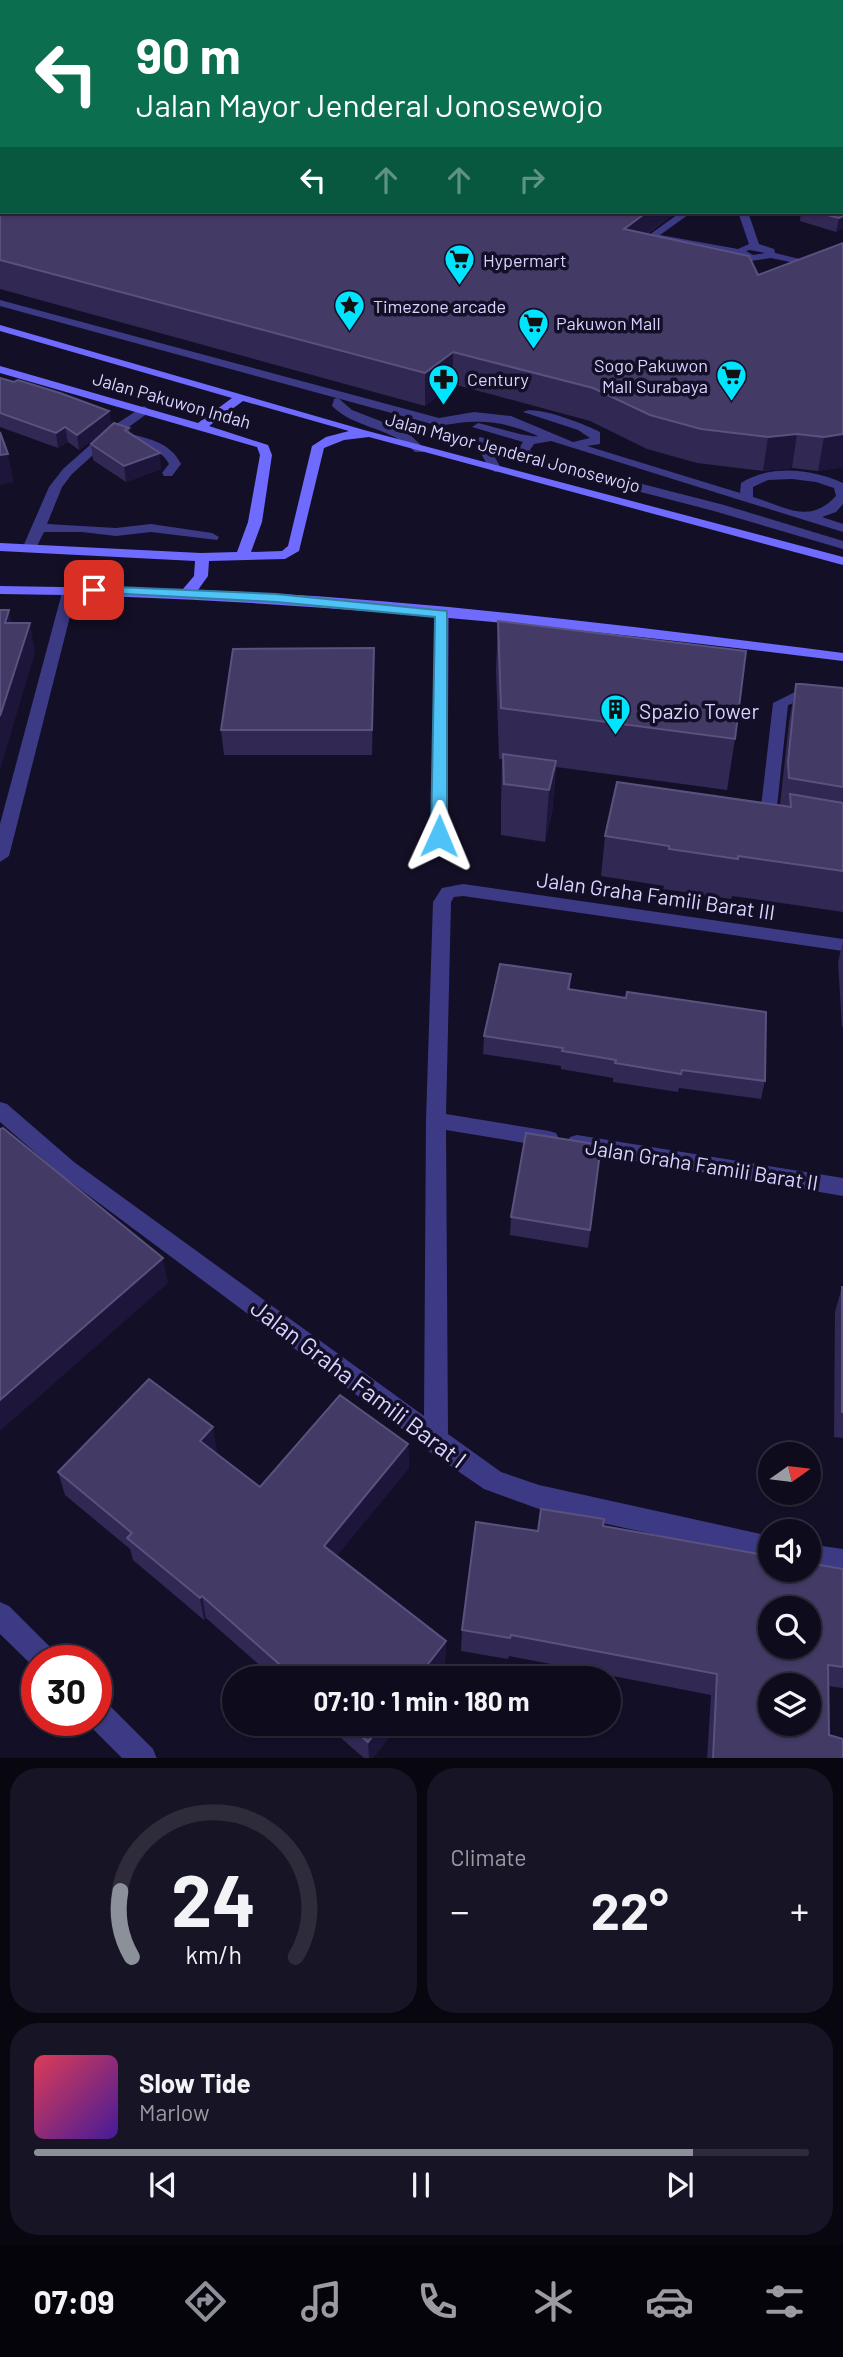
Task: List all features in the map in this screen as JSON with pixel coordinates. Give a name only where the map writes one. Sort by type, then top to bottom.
[{"type":"main road","name":"Jalan Pakuwon Indah","points":[[2,330],[369,433]]},
{"type":"main road","name":"Jalan Pakuwon Indah","points":[[0,369],[253,440],[262,445],[266,455],[256,522],[242,558]]},
{"type":"main road","points":[[201,426],[241,397]]},
{"type":"main road","name":"Jalan Mayor Jenderal Jonosewojo","points":[[0,547],[242,558],[289,553],[294,548],[318,446],[345,434],[369,433],[419,449],[787,544],[843,561]]},
{"type":"main road","points":[[188,592],[196,586],[204,571],[201,557]]},
{"type":"main road","points":[[0,590],[188,592],[624,630],[843,657]]},
{"type":"street","points":[[684,214],[652,237],[740,252],[751,258],[771,255],[828,267]]},
{"type":"street","points":[[744,214],[755,247]]},
{"type":"street","points":[[740,252],[747,247],[755,247],[764,248],[771,255]]},
{"type":"street","points":[[0,306],[338,402],[441,426],[479,427],[514,434],[530,441],[552,439]]},
{"type":"street","points":[[0,306],[441,426],[484,416],[528,418],[582,427],[596,435],[596,441],[587,445],[570,445]]},
{"type":"street","points":[[338,402],[338,407],[348,414],[410,436],[419,449]]},
{"type":"street","points":[[29,549],[41,528],[60,480],[113,432],[144,410]]},
{"type":"street","points":[[514,434],[528,418]]},
{"type":"street","points":[[528,418],[552,439],[747,500],[840,525]]},
{"type":"street","points":[[113,432],[164,449],[173,457],[175,464],[168,472]]},
{"type":"street","points":[[480,441],[495,468]]},
{"type":"street","points":[[530,441],[524,450],[528,457],[537,461],[719,508],[843,545]]},
{"type":"street","points":[[747,500],[746,486],[762,477],[797,477],[830,481],[839,486],[843,496],[831,509],[809,518]]},
{"type":"street","points":[[41,528],[82,528],[116,532],[151,528],[212,537]]},
{"type":"street","points":[[0,856],[70,589]]},
{"type":"street","points":[[439,836],[442,613]]},
{"type":"street","points":[[792,830],[773,824],[768,816],[781,703],[795,697],[843,701]]},
{"type":"street","name":"Jalan Graha Famili Barat III","points":[[436,1120],[442,902],[448,892],[463,890],[843,945]]},
{"type":"street","name":"Jalan Graha Famili Barat I","points":[[0,1110],[66,1168],[436,1442],[493,1481],[539,1497],[758,1545]]},
{"type":"street","points":[[436,1120],[436,1442]]},
{"type":"street","name":"Jalan Graha Famili Barat II","points":[[436,1120],[843,1187]]},
{"type":"street","points":[[821,1558],[843,1562]]},
{"type":"street","points":[[0,1615],[30,1645]]},
{"type":"street","points":[[112,1728],[142,1758]]},
{"type":"building","name":"Pakuwon Mall","points":[[0,214],[644,214],[624,229],[749,256],[758,275],[843,243],[843,434],[824,437],[797,434],[768,437],[701,429],[650,415],[593,388],[453,352],[425,373],[0,260]]},
{"type":"building","points":[[823,214],[843,214],[839,218]]},
{"type":"building","points":[[0,378],[14,382],[18,380],[109,411],[77,435],[65,427],[56,433],[0,413]]},
{"type":"building","points":[[114,423],[129,428],[125,430],[160,453],[124,466],[91,444]]},
{"type":"building","points":[[0,432],[8,454],[0,455]]},
{"type":"building","points":[[0,610],[9,610],[5,623],[30,623],[0,716]]},
{"type":"building","points":[[498,621],[746,651],[735,739],[501,708]]},
{"type":"building","points":[[374,648],[372,730],[221,730],[233,649]]},
{"type":"building","points":[[796,684],[843,688],[843,787],[789,778],[788,762]]},
{"type":"building","points":[[503,754],[556,761],[549,790],[504,784]]},
{"type":"building","points":[[617,782],[791,807],[790,794],[843,803],[843,871],[669,849],[669,846],[605,836]]},
{"type":"building","points":[[500,964],[571,974],[568,989],[626,998],[627,992],[766,1012],[765,1081],[682,1070],[681,1074],[615,1063],[616,1060],[562,1051],[563,1048],[484,1036]]},
{"type":"building","points":[[3,1128],[163,1258],[0,1400],[0,1129]]},
{"type":"building","points":[[526,1133],[601,1145],[590,1230],[511,1217]]},
{"type":"building","points":[[843,1287],[843,1412],[842,1412]]},
{"type":"building","points":[[149,1379],[213,1427],[200,1441],[260,1487],[340,1395],[408,1444],[324,1546],[446,1641],[426,1666],[281,1666],[202,1596],[200,1598],[127,1538],[132,1533],[58,1472]]},
{"type":"building","points":[[541,1509],[604,1519],[603,1526],[758,1554],[758,1582],[821,1582],[821,1565],[843,1569],[843,1667],[828,1665],[829,1735],[843,1739],[843,1758],[713,1758],[717,1674],[511,1635],[510,1638],[462,1630],[476,1522],[538,1531]]},
{"type":"building","points":[[361,1736],[373,1736],[368,1742]]},
{"type":"place","name":"Hypermart","points":[[460,287]]},
{"type":"place","name":"Timezone arcade","points":[[350,333]]},
{"type":"place","name":"Pakuwon Mall","points":[[533,350]]},
{"type":"place","name":"Sogo Pakuwon Mall Surabaya","points":[[731,402]]},
{"type":"place","name":"Century","points":[[444,406]]},
{"type":"place","name":"Spazio Tower","points":[[616,737]]},
{"type":"route","points":[[94,590],[188,592],[442,613],[439,836]]}]
